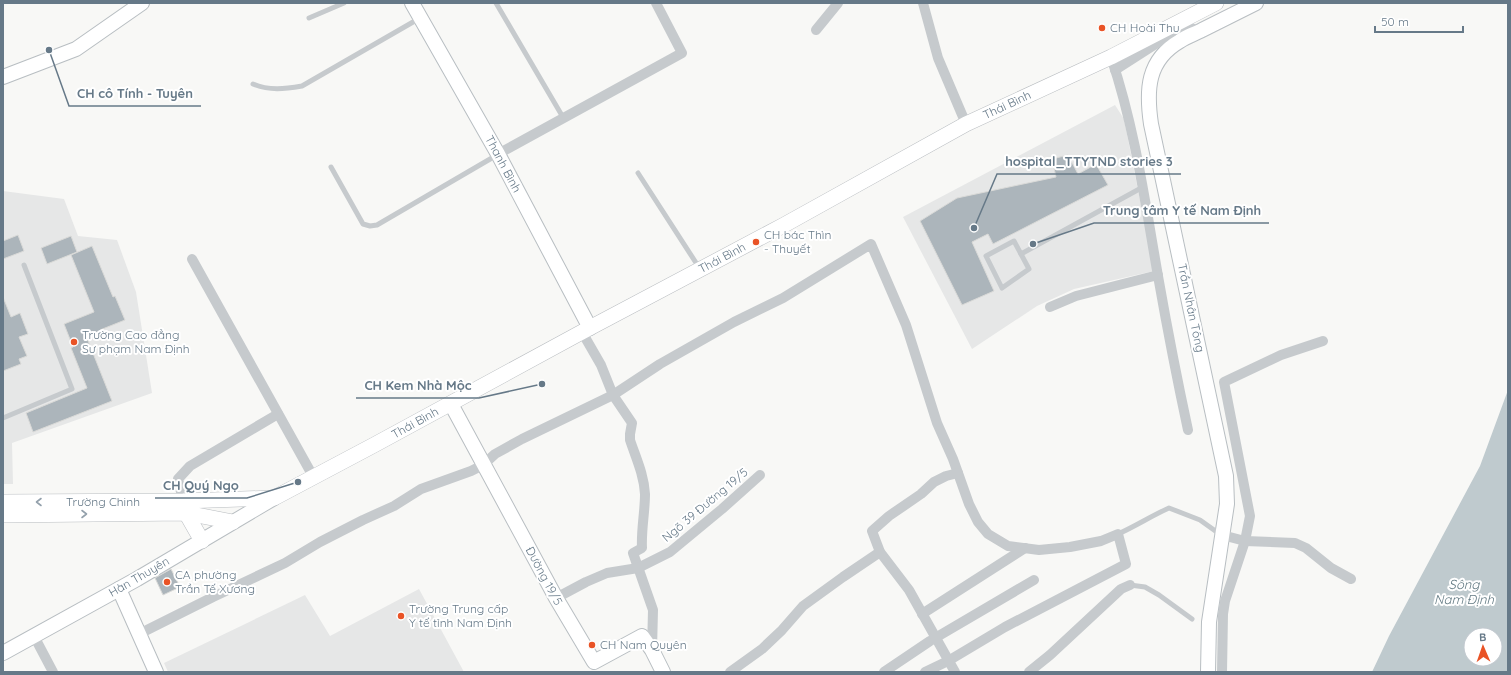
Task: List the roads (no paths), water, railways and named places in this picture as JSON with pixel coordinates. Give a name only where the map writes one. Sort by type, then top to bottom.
[{"type":"main road","name":"Thái Bình","points":[[274,498],[314,478],[586,330],[784,225],[966,124],[1113,64],[1216,3]]},
{"type":"main road","name":"Trường Chinh","points":[[3,515],[185,507],[274,498]]},
{"type":"main road","name":"Trường Chinh","points":[[3,502],[185,507],[233,522]]},
{"type":"main road","points":[[185,507],[202,541]]},
{"type":"street","points":[[3,78],[76,49],[142,3]]},
{"type":"street","name":"Thanh Bình","points":[[412,3],[498,154],[586,330]]},
{"type":"street","points":[[498,154],[682,53],[656,3]]},
{"type":"street","points":[[816,30],[838,3]]},
{"type":"street","points":[[923,3],[938,58],[966,124]]},
{"type":"street","name":"Trần Nhân Tông","points":[[1208,672],[1209,622],[1227,504],[1226,476],[1151,124],[1148,92],[1152,74],[1158,61],[1179,41],[1256,3]]},
{"type":"street","points":[[1188,430],[1158,275],[1144,186],[1129,116],[1113,64],[1179,29],[1191,28],[1200,31]]},
{"type":"street","points":[[139,634],[285,563],[326,539],[394,506],[421,489],[471,471],[483,465],[495,454],[522,439],[613,395],[660,364],[734,322],[783,298],[871,244],[906,325],[937,423],[953,459],[969,504],[978,522],[988,534],[1008,546],[1039,550],[1070,547],[1101,541],[1118,534],[1126,564],[1005,627],[948,661],[925,672]]},
{"type":"street","points":[[192,259],[314,478]]},
{"type":"street","points":[[1050,307],[1076,296],[1158,275]]},
{"type":"street","points":[[586,330],[613,395],[632,423],[630,440],[643,476],[645,500],[642,548],[633,553],[653,610],[652,650]]},
{"type":"street","points":[[1222,672],[1225,601],[1249,525],[1249,507],[1224,382],[1281,355],[1323,341]]},
{"type":"street","name":"Đường 19/5","points":[[451,404],[556,598],[594,662],[642,636],[652,650],[663,672]]},
{"type":"street","points":[[185,507],[178,479],[190,466],[278,414]]},
{"type":"street","points":[[955,672],[909,590],[880,552],[872,531],[889,516],[921,494],[934,482],[946,476],[958,473]]},
{"type":"street","name":"Ngõ 39 Đường 19/5","points":[[556,598],[607,573],[638,568],[670,552],[760,475]]},
{"type":"street","name":"Hàn Thuyên","points":[[3,653],[119,589],[274,498]]},
{"type":"street","points":[[1222,535],[1245,541],[1301,544],[1331,568],[1351,579]]},
{"type":"street","points":[[922,614],[1025,548]]},
{"type":"street","points":[[730,672],[762,649],[782,630],[803,606],[827,587],[880,552]]},
{"type":"street","points":[[884,672],[935,638],[1034,580]]},
{"type":"street","points":[[1029,672],[1050,655],[1121,589],[1130,585]]},
{"type":"street","points":[[119,589],[156,672]]},
{"type":"street","points":[[34,636],[53,672]]},
{"type":"lane","points":[[309,18],[344,3]]},
{"type":"lane","points":[[496,3],[564,118]]},
{"type":"lane","points":[[253,84],[262,88],[275,89],[302,86],[421,18]]},
{"type":"lane","points":[[331,167],[363,224],[370,226],[377,225],[498,154]]},
{"type":"lane","points":[[638,173],[700,269]]},
{"type":"lane","points":[[1021,254],[1144,186]]},
{"type":"lane","points":[[1014,241],[1021,254],[1029,269],[1002,288],[986,256],[1014,241]]},
{"type":"lane","points":[[3,418],[72,388],[24,265]]},
{"type":"lane","points":[[1118,534],[1169,508],[1200,520],[1222,535]]},
{"type":"lane","points":[[1130,585],[1145,587],[1159,595],[1192,619]]},
{"type":"water","name":"Sông Nam Định","points":[[1508,390],[1508,672],[1372,672],[1389,636],[1480,466]]},
{"type":"place","name":"CH Hoài Thu","points":[[1102,28]]},
{"type":"place","name":"CH cô Tính - Tuyên","points":[[49,50]]},
{"type":"place","name":"hospital_TTYTND stories 3","points":[[974,228]]},
{"type":"place","name":"CH bác Thìn - Thuyết","points":[[756,242]]},
{"type":"place","name":"Trung tâm Y tế Nam Định","points":[[1033,244]]},
{"type":"place","name":"Trường Cao đẳng Sư phạm Nam Định","points":[[74,342]]},
{"type":"place","name":"CH Kem Nhà Mộc","points":[[542,384]]},
{"type":"place","name":"CH Quý Ngọ","points":[[298,482]]},
{"type":"place","name":"CA phường Trần Tế Xương","points":[[167,582]]},
{"type":"place","name":"Trường Trung cấp Y tế tỉnh Nam Định","points":[[401,616]]},
{"type":"place","name":"CH Nam Quyên","points":[[592,645]]}]
